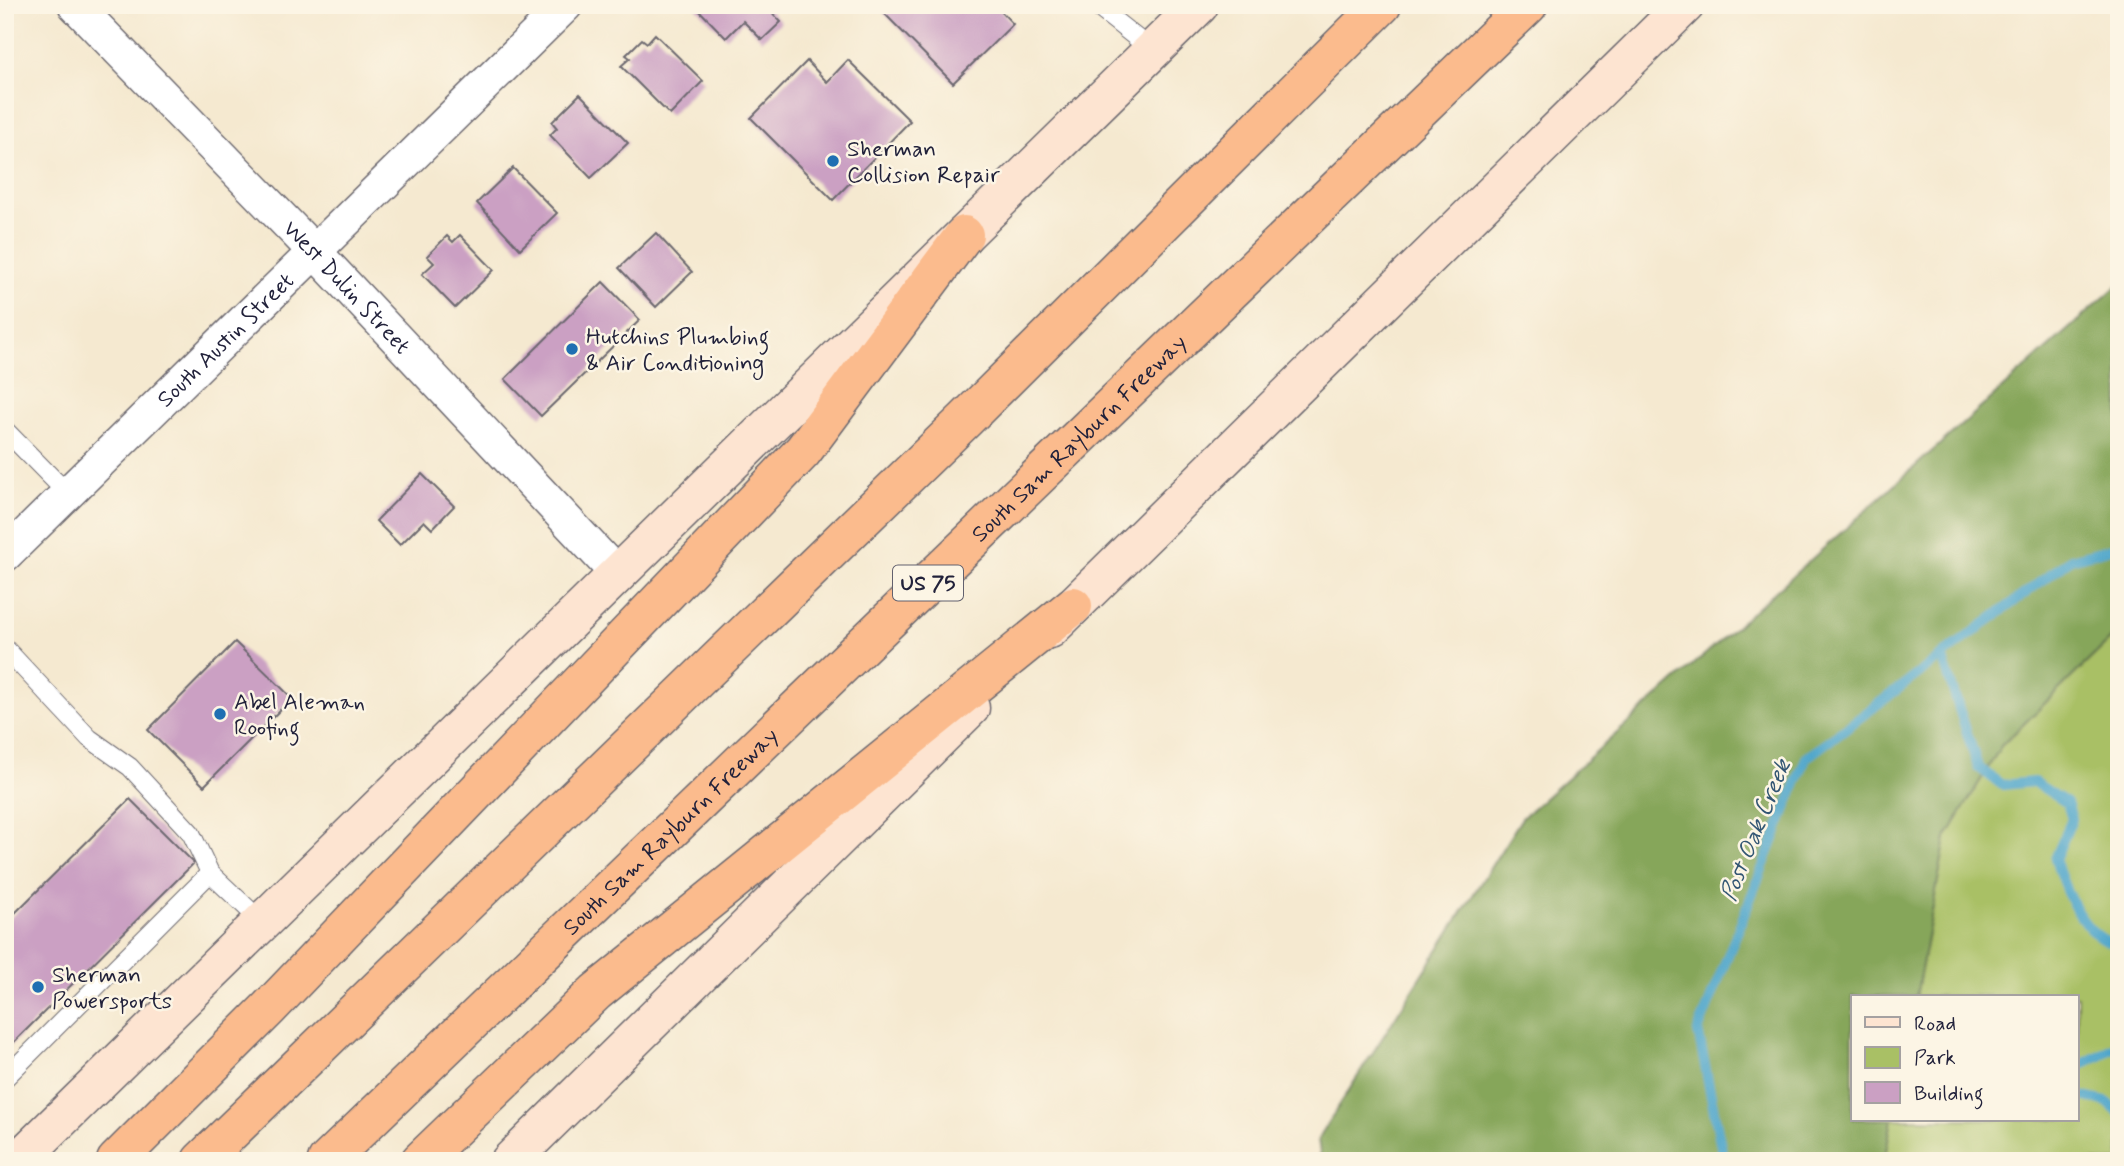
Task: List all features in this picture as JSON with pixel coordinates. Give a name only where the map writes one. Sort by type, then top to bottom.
[{"type":"highway","points":[[201,1161],[955,430],[1382,5]]},
{"type":"highway","name":"South Sam Rayburn Freeway","points":[[327,1161],[1528,5]]},
{"type":"highway","points":[[116,1161],[269,1008],[803,451],[964,235]]},
{"type":"highway","points":[[420,1161],[596,992],[1073,606]]},
{"type":"main road","points":[[18,1161],[1199,5]]},
{"type":"main road","points":[[510,1161],[1685,5]]},
{"type":"street","name":"West Dulin Street","points":[[75,5],[315,252],[617,574]]},
{"type":"street","name":"South Austin Street","points":[[5,555],[566,5]]},
{"type":"lane","points":[[1095,5],[1153,51]]},
{"type":"lane","points":[[5,430],[68,494]]},
{"type":"lane","points":[[5,648],[89,738],[130,767],[191,834],[211,873],[262,922]]},
{"type":"lane","points":[[5,1078],[211,873]]},
{"type":"green space","points":[[2119,284],[2119,631],[2001,746],[1946,838],[1916,995],[1851,995],[1851,1120],[1892,1120],[1884,1161],[1321,1161],[1318,1139],[1522,818]]},
{"type":"green space","points":[[2119,631],[2119,1161],[1884,1161],[1892,1120],[2078,1120],[2078,995],[1916,995],[1946,838],[2001,746]]},
{"type":"building","points":[[694,5],[765,5],[781,22],[762,40],[743,21],[726,38]]},
{"type":"building","points":[[876,5],[995,5],[1013,24],[953,83]]},
{"type":"building","points":[[655,34],[703,81],[670,115],[621,66],[630,58],[626,55],[642,39],[647,43]]},
{"type":"building","name":"Sherman Collision Repair","points":[[848,60],[910,121],[833,200],[751,118],[807,61],[827,82]]},
{"type":"building","points":[[580,94],[628,143],[591,178],[550,135],[557,128],[552,122]]},
{"type":"building","points":[[513,168],[557,213],[520,249],[477,203]]},
{"type":"building","points":[[656,233],[692,272],[656,307],[619,268]]},
{"type":"building","points":[[460,235],[494,270],[455,308],[422,274],[434,263],[427,256],[447,236],[453,242]]},
{"type":"building","name":"Hutchins Plumbing & Air Conditioning","points":[[603,282],[640,320],[541,416],[505,379]]},
{"type":"building","points":[[422,474],[454,506],[432,529],[424,521],[400,545],[376,521]]},
{"type":"building","name":"Abel Aleman Roofing","points":[[235,642],[292,698],[204,786],[148,730]]},
{"type":"building","name":"Sherman Powersports","points":[[130,799],[194,863],[5,1051],[5,923]]},
{"type":"waterway","name":"Post Oak Creek","points":[[1724,1161],[1698,1031],[1806,758],[2071,559],[2119,546]]},
{"type":"waterway","points":[[1942,656],[1978,767],[2002,785],[2034,782],[2067,803],[2072,819],[2055,859],[2059,871],[2070,898],[2085,923],[2106,941],[2119,945]]},
{"type":"waterway","points":[[2078,1066],[2119,1045]]},
{"type":"waterway","points":[[2078,1092],[2081,1096],[2107,1102],[2119,1113]]},
{"type":"place","name":"Sherman Collision Repair","points":[[833,161]]},
{"type":"place","name":"Hutchins Plumbing & Air Conditioning","points":[[572,349]]},
{"type":"place","name":"Abel Aleman Roofing","points":[[220,714]]},
{"type":"place","name":"Sherman Powersports","points":[[38,987]]}]
